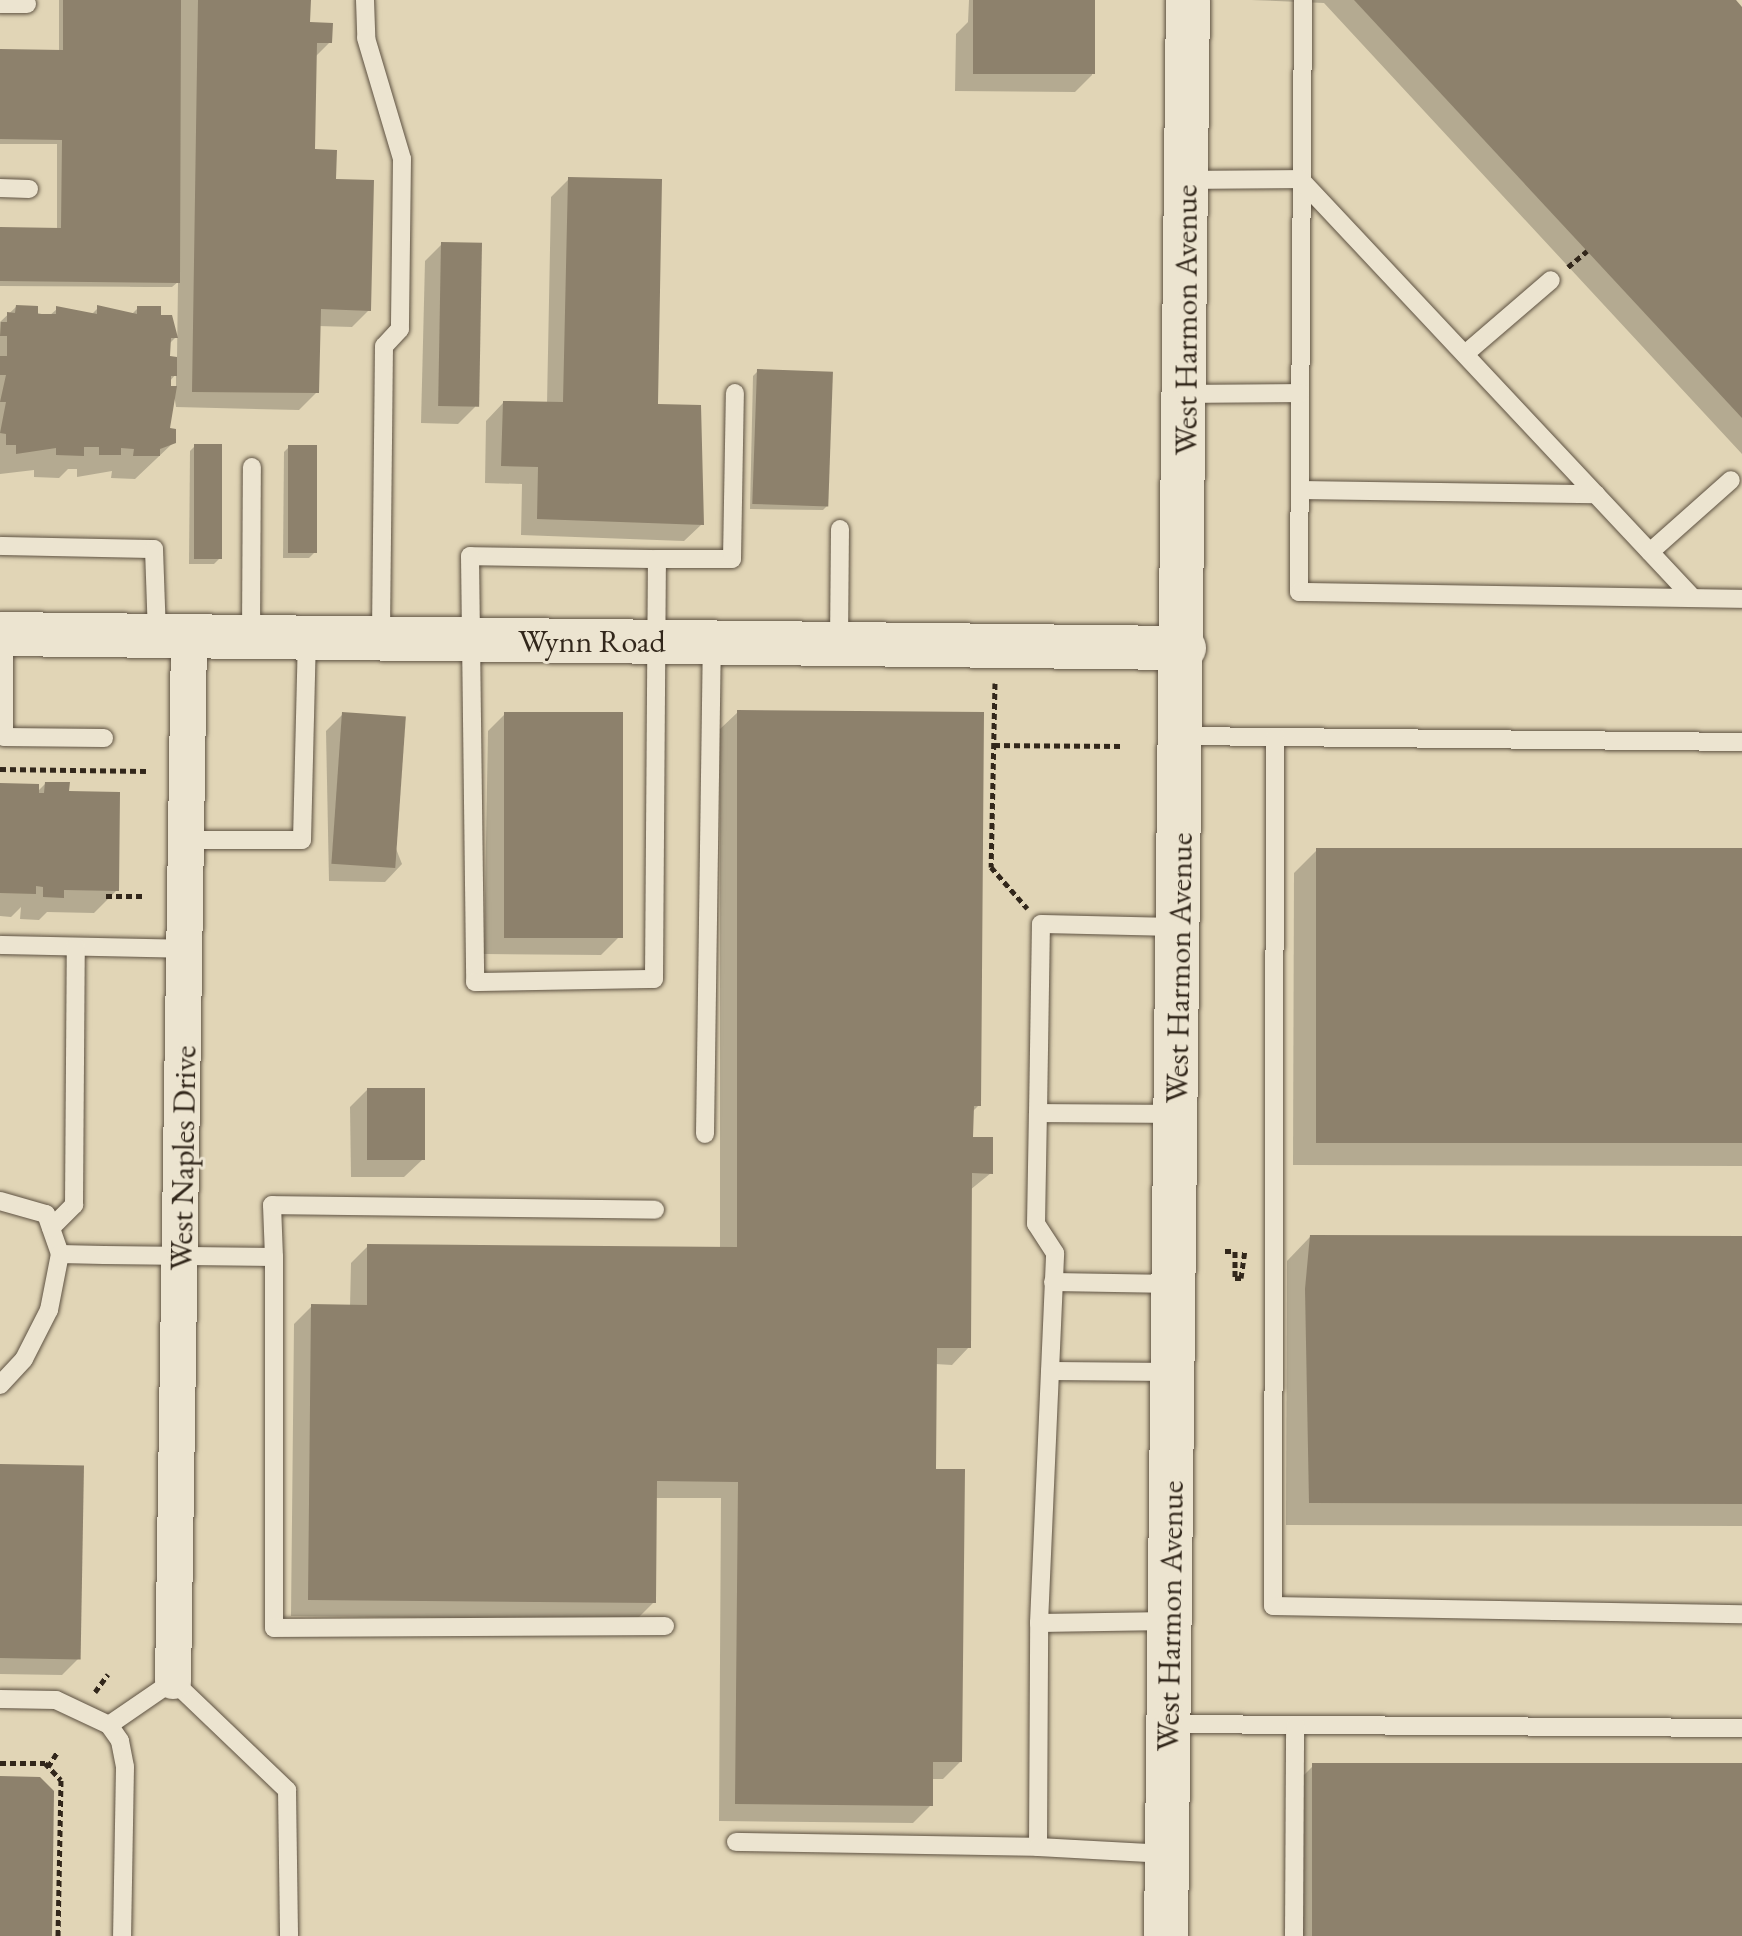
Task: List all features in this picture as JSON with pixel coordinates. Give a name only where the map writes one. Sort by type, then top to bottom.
[{"type":"main road","name":"West Harmon Avenue","points":[[1166,1936],[1184,648],[1188,0]]},
{"type":"main road","name":"Wynn Road","points":[[2,634],[1184,648]]},
{"type":"street","name":"West Naples Drive","points":[[173,634],[187,840],[173,1681]]},
{"type":"lane","points":[[365,0],[366,38],[402,159],[400,329],[384,346],[381,637]]},
{"type":"lane","points":[[1303,0],[1299,592],[1742,599]]},
{"type":"lane","points":[[0,4],[27,4]]},
{"type":"lane","points":[[1187,180],[1300,179],[1693,598]]},
{"type":"lane","points":[[0,188],[29,189]]},
{"type":"lane","points":[[1465,354],[1551,280]]},
{"type":"lane","points":[[657,559],[659,641],[654,979],[475,982],[470,556],[732,559],[735,393]]},
{"type":"lane","points":[[1185,394],[1300,393]]},
{"type":"lane","points":[[251,635],[252,467]]},
{"type":"lane","points":[[1650,552],[1731,480]]},
{"type":"lane","points":[[1300,490],[1596,494]]},
{"type":"lane","points":[[839,643],[840,529]]},
{"type":"lane","points":[[0,546],[154,549],[173,634]]},
{"type":"lane","points":[[2,634],[4,737],[104,738]]},
{"type":"lane","points":[[187,840],[302,840],[307,636]]},
{"type":"lane","points":[[705,1134],[712,642]]},
{"type":"lane","points":[[1182,736],[1742,742]]},
{"type":"lane","points":[[1275,737],[1273,1606],[1742,1614]]},
{"type":"lane","points":[[1038,1847],[1039,1623],[1055,1253],[1036,1224],[1041,924],[1180,927]]},
{"type":"lane","points":[[0,945],[185,949]]},
{"type":"lane","points":[[51,1228],[74,1205],[76,947]]},
{"type":"lane","points":[[1038,1113],[1177,1114]]},
{"type":"lane","points":[[0,1201],[46,1214],[60,1254],[49,1310],[24,1359],[0,1385]]},
{"type":"lane","points":[[655,1210],[272,1205],[274,1628],[665,1626]]},
{"type":"lane","points":[[60,1254],[274,1257]]},
{"type":"lane","points":[[1053,1282],[1175,1284]]},
{"type":"lane","points":[[1050,1371],[1174,1372]]},
{"type":"lane","points":[[1039,1623],[1170,1621]]},
{"type":"lane","points":[[109,1725],[173,1681],[287,1790],[289,1936]]},
{"type":"lane","points":[[0,1699],[56,1700],[109,1725],[120,1741],[125,1767],[122,1936]]},
{"type":"lane","points":[[1169,1724],[1742,1728]]},
{"type":"lane","points":[[1294,1936],[1295,1725]]},
{"type":"lane","points":[[736,1842],[1038,1847],[1167,1854]]},
{"type":"path","points":[[995,682],[991,867],[1041,924]]},
{"type":"path","points":[[994,745],[1123,746]]},
{"type":"path","points":[[0,769],[146,771]]},
{"type":"path","points":[[106,896],[144,896]]},
{"type":"path","points":[[1225,1251],[1235,1251],[1235,1278],[1241,1278],[1245,1250]]},
{"type":"path","points":[[95,1692],[108,1674]]},
{"type":"path","points":[[48,1767],[58,1751]]},
{"type":"path","points":[[0,1763],[48,1767],[61,1780],[58,1936]]},
{"type":"building","points":[[63,0],[181,0],[180,283],[0,281],[0,227],[61,228],[62,140],[0,139],[0,49],[63,50]]},
{"type":"building","points":[[198,0],[311,0],[310,22],[333,23],[332,43],[317,43],[315,149],[337,150],[336,179],[374,180],[371,311],[321,309],[319,393],[192,392]]},
{"type":"building","points":[[973,0],[1095,0],[1095,74],[973,74]]},
{"type":"building","points":[[1354,0],[1736,0],[1742,7],[1742,418]]},
{"type":"building","points":[[568,177],[662,179],[658,404],[701,405],[704,525],[537,519],[538,467],[501,466],[503,401],[563,402]]},
{"type":"building","points":[[441,242],[482,243],[479,407],[438,406]]},
{"type":"building","points":[[16,305],[38,306],[38,314],[56,314],[56,306],[97,314],[97,305],[137,314],[137,306],[161,306],[161,315],[172,315],[178,338],[171,338],[170,356],[177,357],[177,376],[171,376],[171,386],[177,386],[170,428],[176,429],[176,443],[160,449],[160,456],[133,456],[134,449],[121,448],[121,455],[99,455],[99,447],[84,447],[84,456],[56,455],[56,448],[16,454],[16,445],[6,445],[6,434],[0,433],[6,402],[0,402],[6,375],[0,375],[0,356],[7,356],[7,336],[0,336],[1,322],[7,322],[7,312],[15,313]]},
{"type":"building","points":[[757,369],[833,372],[828,507],[752,504]]},
{"type":"building","points":[[194,444],[222,444],[222,559],[194,559]]},
{"type":"building","points":[[288,445],[317,445],[317,553],[288,553]]},
{"type":"building","points":[[737,710],[984,712],[981,1106],[974,1106],[973,1137],[993,1137],[993,1174],[972,1173],[971,1348],[937,1348],[936,1469],[965,1469],[962,1762],[933,1762],[933,1806],[735,1804],[738,1482],[657,1481],[656,1603],[308,1600],[311,1304],[367,1305],[367,1244],[737,1247]]},
{"type":"building","points":[[342,712],[406,716],[395,868],[331,864]]},
{"type":"building","points":[[504,712],[623,712],[623,938],[504,938]]},
{"type":"building","points":[[45,782],[70,782],[69,791],[120,792],[119,891],[64,890],[64,898],[43,897],[43,887],[36,886],[36,894],[0,893],[0,783],[39,784],[39,793],[44,793]]},
{"type":"building","points":[[1316,848],[1742,848],[1742,1143],[1316,1143]]},
{"type":"building","points":[[367,1088],[425,1088],[425,1160],[367,1160]]},
{"type":"building","points":[[1310,1235],[1742,1236],[1742,1504],[1309,1503],[1305,1289]]},
{"type":"building","points":[[0,1464],[84,1465],[81,1659],[0,1658]]},
{"type":"building","points":[[1312,1763],[1742,1763],[1742,1936],[1312,1936]]},
{"type":"building","points":[[0,1776],[40,1777],[54,1791],[52,1936],[0,1936]]}]
